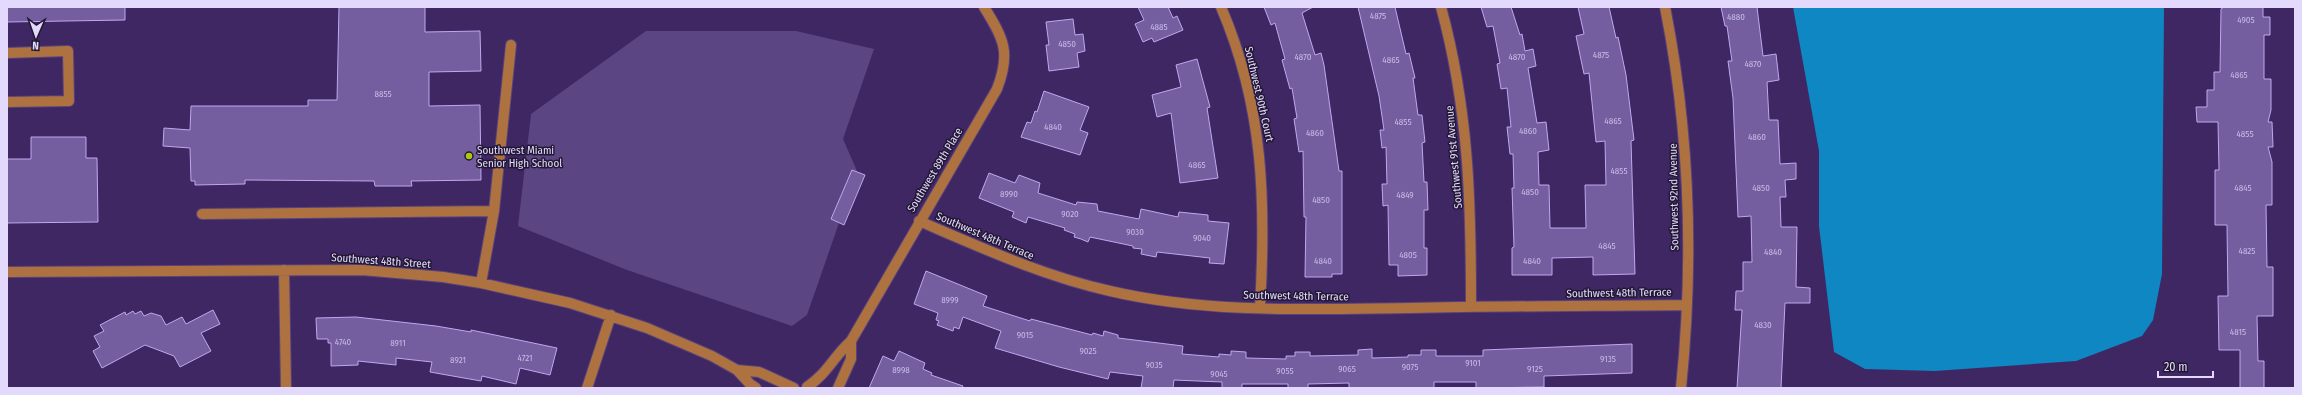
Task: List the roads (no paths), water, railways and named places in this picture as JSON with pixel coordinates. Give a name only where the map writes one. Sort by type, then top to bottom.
[{"type":"street","name":"Southwest 89th Place","points":[[806,388],[821,378],[841,350],[851,341],[919,221],[997,89],[1004,73],[1006,59],[1005,48],[984,7]]},
{"type":"street","name":"Southwest 90th Court","points":[[1221,7],[1235,46],[1246,85],[1261,158],[1264,220],[1260,308]]},
{"type":"street","name":"Southwest 91st Avenue","points":[[1441,7],[1456,67],[1466,141],[1471,209],[1471,307]]},
{"type":"street","name":"Southwest 92nd Avenue","points":[[1665,7],[1679,83],[1686,155],[1686,305],[1681,388]]},
{"type":"street","points":[[481,283],[494,211],[511,45]]},
{"type":"street","points":[[7,53],[68,51],[69,101],[7,102]]},
{"type":"street","points":[[202,214],[494,211]]},
{"type":"street","name":"Southwest 48th Terrace","points":[[919,221],[1014,263],[1049,275],[1110,291],[1181,304],[1260,308],[1686,305]]},
{"type":"street","points":[[284,270],[286,388]]},
{"type":"street","name":"Southwest 48th Street","points":[[7,272],[362,270],[443,277],[481,283],[539,296],[610,315],[680,342],[738,370],[758,372],[794,388]]},
{"type":"street","points":[[587,388],[610,315]]},
{"type":"street","name":"Southwest 89th Place","points":[[838,388],[851,359],[851,341]]},
{"type":"street","name":"Southwest 48th Street","points":[[738,370],[750,384],[756,388]]},
{"type":"street","points":[[806,388],[818,388]]},
{"type":"water","points":[[1793,7],[2164,7],[2162,274],[2153,320],[2142,336],[2076,361],[1935,371],[1865,369],[1834,352],[1819,226],[1819,151]]},
{"type":"place","name":"Southwest Miami Senior High School","points":[[469,156]]}]
